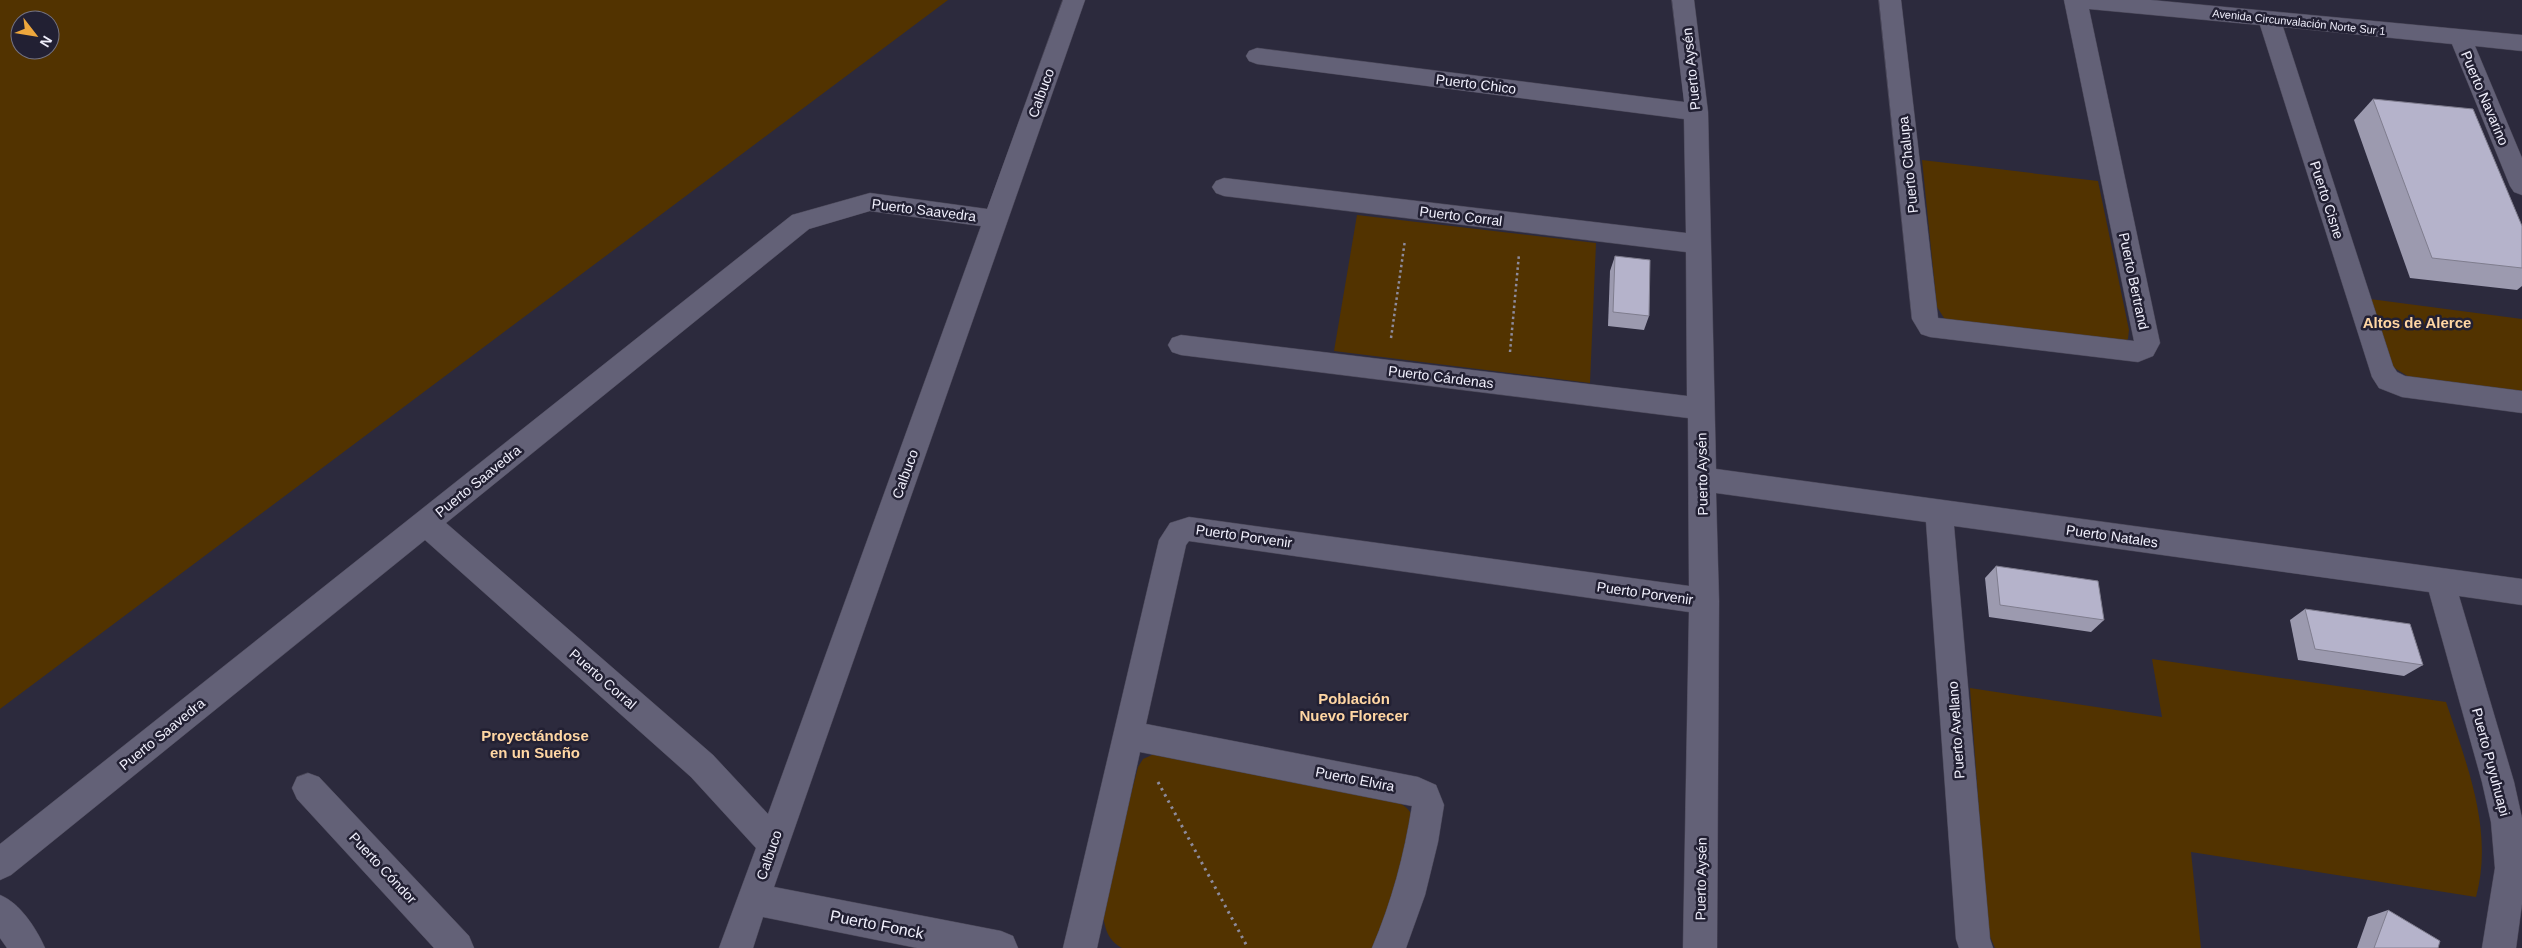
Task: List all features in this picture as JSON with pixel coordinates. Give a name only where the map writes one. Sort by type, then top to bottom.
[{"type":"street","name":"Calbuco","points":[[736,948],[1074,0]]},
{"type":"street","name":"Puerto Aysén","points":[[1683,0],[1696,112],[1704,602],[1700,948]]},
{"type":"street","name":"Puerto Chalupa","points":[[1890,0],[1925,319],[1930,327]]},
{"type":"street","name":"Puerto Bertrand","points":[[1930,327],[1945,331],[2138,352],[2144,349],[2147,343],[2075,0]]},
{"type":"street","name":"Avenida Circunvalación Norte Sur 1","points":[[2075,0],[2280,13],[2522,44]]},
{"type":"street","name":"Puerto Cisne","points":[[2280,13],[2381,370],[2388,380],[2402,386],[2522,402]]},
{"type":"street","name":"Puerto Navarino","points":[[2460,37],[2522,186]]},
{"type":"street","name":"Puerto Chico","points":[[1257,56],[1696,112]]},
{"type":"street","name":"Puerto Corral","points":[[1224,187],[1698,244]]},
{"type":"street","name":"Puerto Saavedra","points":[[0,864],[801,222],[870,202],[996,218]]},
{"type":"street","name":"Puerto Cárdenas","points":[[1180,344],[1701,409]]},
{"type":"street","name":"Puerto Natales","points":[[1702,479],[2522,592]]},
{"type":"street","name":"Puerto Avellano","points":[[1940,512],[1972,940],[1976,948]]},
{"type":"street","name":"Puerto Corral","points":[[426,523],[702,766],[773,843]]},
{"type":"street","name":"Puerto Porvenir","points":[[1080,948],[1173,540],[1180,532],[1189,529],[1704,602]]},
{"type":"street","name":"Puerto Puyuhuapi","points":[[2440,581],[2498,782],[2507,822],[2514,921],[2499,948]]},
{"type":"street","name":"Puerto Elvira","points":[[1130,735],[1418,792],[1425,796],[1428,805],[1420,860],[1407,905],[1389,948]]},
{"type":"street","name":"Puerto Cóndor","points":[[308,788],[457,948]]},
{"type":"street","name":"Puerto Fonck","points":[[753,899],[1001,948]]},
{"type":"street","points":[[0,911],[28,948]]},
{"type":"path","points":[[1386,370],[1410,209]]},
{"type":"path","points":[[1507,385],[1521,223]]},
{"type":"path","points":[[1130,735],[1194,846],[1248,948]]},
{"type":"shaded area","points":[[0,0],[948,0],[0,709]]},
{"type":"shaded area","points":[[1922,160],[2098,181],[2129,330],[2128,339],[2120,344],[1958,325],[1944,318],[1937,307]]},
{"type":"shaded area","points":[[1357,215],[1596,243],[1590,383],[1334,351]]},
{"type":"shaded area","points":[[2370,299],[2522,319],[2522,393],[2409,377],[2393,367]]},
{"type":"shaded area","points":[[2152,659],[2446,702],[2476,798],[2480,823],[2481,872],[2476,897],[2191,852],[2201,948],[1995,948],[1988,932],[1970,688],[2162,717]]},
{"type":"shaded area","points":[[1152,755],[1166,755],[1392,799],[1402,804],[1410,812],[1413,823],[1411,838],[1400,879],[1373,948],[1122,948],[1116,944],[1106,930],[1102,906],[1138,767],[1143,759]]},
{"type":"building","points":[[2373,99],[2473,109],[2522,226],[2522,268],[2432,258]]},
{"type":"building","points":[[1615,256],[1650,260],[1649,316],[1613,312]]},
{"type":"building","points":[[1996,566],[2098,581],[2104,620],[2000,605]]},
{"type":"building","points":[[2305,609],[2410,624],[2423,665],[2315,649]]},
{"type":"building","points":[[2388,910],[2440,941],[2438,948],[2374,948]]},
{"type":"district","name":"Altos de Alerce","points":[[2417,323]]},
{"type":"district","name":"Población Nuevo Florecer","points":[[1354,708]]},
{"type":"district","name":"Proyectándose en un Sueño","points":[[535,744]]}]
